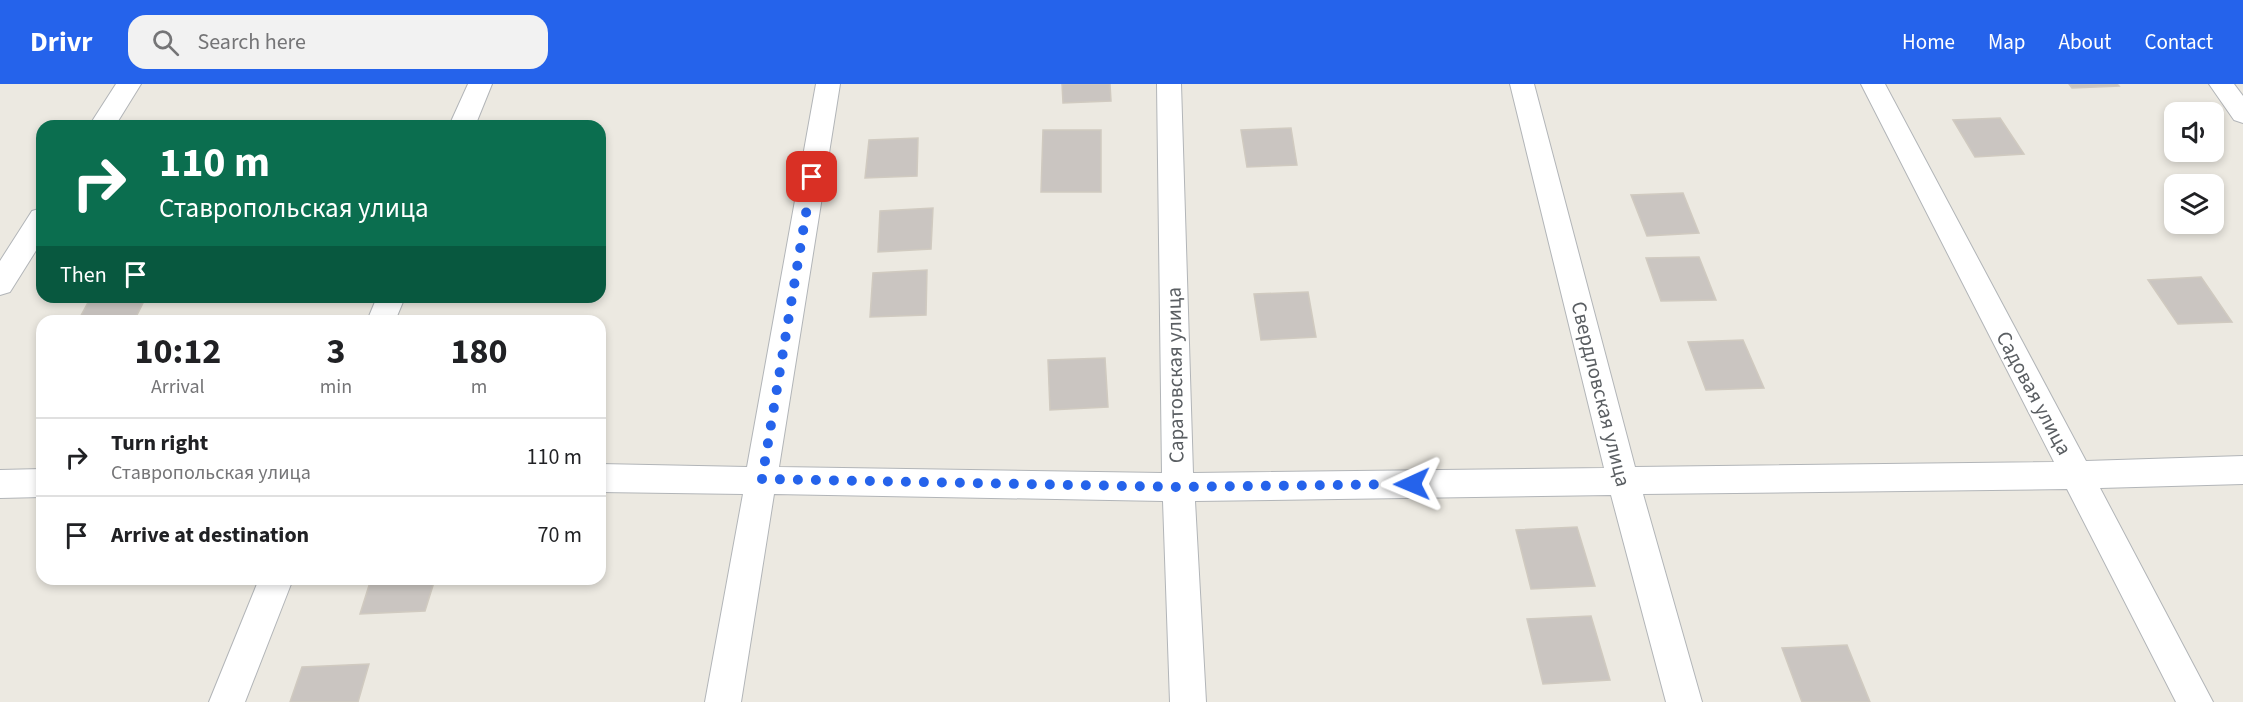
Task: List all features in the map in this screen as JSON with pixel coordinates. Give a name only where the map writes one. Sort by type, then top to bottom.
[{"type":"street","points":[[106,120],[129,84]]},
{"type":"street","points":[[465,120],[480,84]]},
{"type":"street","points":[[723,702],[828,84]]},
{"type":"street","name":"Саратовская улица","points":[[1169,84],[1178,487],[1188,702]]},
{"type":"street","name":"Свердловская улица","points":[[1522,84],[1623,481],[1684,702]]},
{"type":"street","name":"Садовая улица","points":[[1873,84],[2195,702]]},
{"type":"street","points":[[2221,84],[2243,114]]},
{"type":"street","points":[[0,284],[36,228]]},
{"type":"street","points":[[606,478],[1178,487],[2077,475],[2243,470]]},
{"type":"street","points":[[0,484],[36,483]]},
{"type":"street","points":[[226,702],[274,585]]},
{"type":"building","points":[[1062,84],[1110,84],[1111,101],[1063,103]]},
{"type":"building","points":[[2069,84],[2117,84],[2119,86],[2072,88]]},
{"type":"building","points":[[2000,118],[2024,154],[1975,157],[1953,120]]},
{"type":"building","points":[[1291,128],[1297,165],[1247,167],[1241,130]]},
{"type":"building","points":[[1043,130],[1101,130],[1101,192],[1041,192]]},
{"type":"building","points":[[918,138],[917,176],[865,178],[869,140]]},
{"type":"building","points":[[1683,193],[1699,233],[1647,236],[1631,195]]},
{"type":"building","points":[[933,208],[931,249],[878,252],[880,211]]},
{"type":"building","points":[[1699,257],[1716,300],[1661,301],[1646,258]]},
{"type":"building","points":[[927,270],[926,315],[870,317],[873,273]]},
{"type":"building","points":[[2201,277],[2232,322],[2178,324],[2148,280]]},
{"type":"building","points":[[1308,292],[1316,337],[1261,340],[1254,294]]},
{"type":"building","points":[[88,303],[143,303],[137,315],[81,315]]},
{"type":"building","points":[[1743,340],[1764,388],[1706,390],[1688,342]]},
{"type":"building","points":[[1105,358],[1108,407],[1050,410],[1048,360]]},
{"type":"building","points":[[1577,527],[1595,586],[1531,589],[1516,530]]},
{"type":"building","points":[[369,585],[433,585],[425,611],[360,614]]},
{"type":"building","points":[[1591,616],[1610,680],[1543,684],[1527,619]]},
{"type":"building","points":[[1847,645],[1870,702],[1802,702],[1782,648]]},
{"type":"building","points":[[369,664],[358,702],[290,702],[302,667]]},
{"type":"route","points":[[812,177],[762,479],[1178,487],[1412,484]]}]
